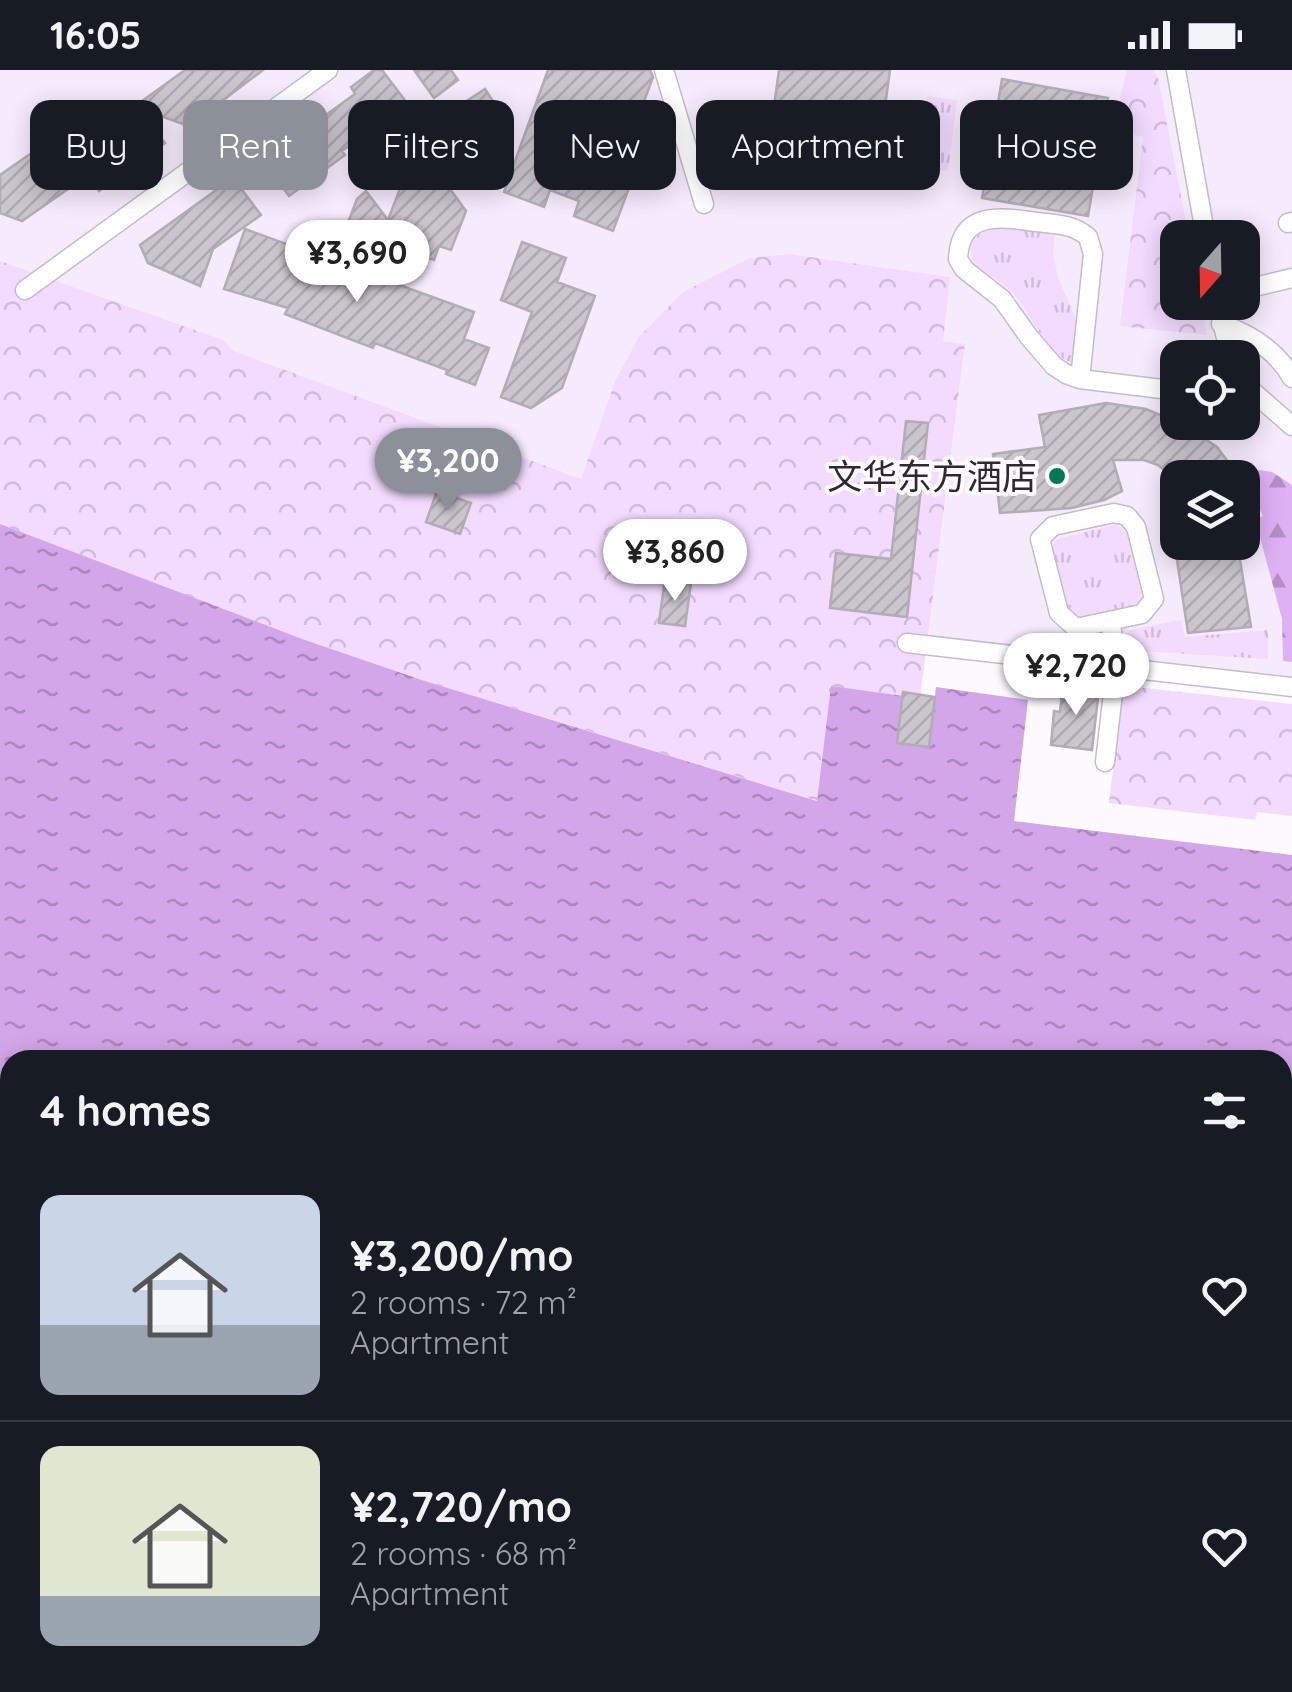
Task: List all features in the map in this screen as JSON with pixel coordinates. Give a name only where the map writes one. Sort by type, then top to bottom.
[{"type":"street","points":[[25,290],[328,70]]},
{"type":"street","points":[[664,70],[704,204]]},
{"type":"street","points":[[1176,70],[1203,220]]},
{"type":"street","points":[[1080,379],[1093,254],[1088,237],[1070,226],[998,216],[975,224],[958,252],[958,259],[964,269],[1002,299],[1054,366],[1080,379],[1160,389]]},
{"type":"street","points":[[1260,286],[1292,278]]},
{"type":"street","points":[[1220,320],[1226,340]]},
{"type":"street","points":[[1221,324],[1242,331],[1272,352],[1292,378]]},
{"type":"street","points":[[1260,399],[1292,426]]},
{"type":"street","points":[[1114,513],[1132,521],[1154,599],[1142,614],[1111,623],[1082,629],[1063,620],[1040,546],[1046,529],[1114,513]]},
{"type":"street","points":[[1105,762],[1116,667],[1111,623]]},
{"type":"street","points":[[907,643],[1292,687]]},
{"type":"shaded area","points":[[0,70],[1166,70],[1193,220],[1160,220],[1160,320],[1211,320],[1214,340],[1160,340],[1160,440],[1260,440],[1260,411],[1292,437],[1292,679],[928,638],[965,345],[942,341],[949,277],[789,254],[750,258],[638,338],[615,381],[581,480],[234,351],[222,340],[0,261]]},
{"type":"shaded area","points":[[1187,70],[1292,70],[1292,417],[1260,387],[1260,340],[1234,340],[1228,320],[1260,320],[1260,220],[1210,220]]},
{"type":"green space","points":[[1127,70],[1153,70],[1158,78],[1186,220],[1160,220],[1160,320],[1204,320],[1207,335],[1120,326],[1143,137],[1133,135],[1133,100],[1120,100]]},
{"type":"green space","points":[[927,96],[957,100],[948,171],[940,170],[940,100],[927,100]]},
{"type":"green space","points":[[996,224],[1055,232],[1053,254],[1058,278],[1078,323],[1073,364],[1045,341],[1011,291],[973,261],[971,248],[976,238]]},
{"type":"green space","points":[[789,254],[950,277],[943,341],[965,344],[914,746],[818,801],[425,681],[305,640],[0,524],[0,261],[223,340],[234,351],[581,479],[615,381],[638,338],[683,292],[750,258]]},
{"type":"green space","points":[[1260,470],[1272,472],[1292,485],[1292,662],[1283,661],[1282,619],[1260,538]]},
{"type":"green space","points":[[1113,525],[1127,534],[1141,601],[1109,615],[1074,617],[1050,549],[1057,539]]},
{"type":"green space","points":[[1181,620],[1185,637],[1268,630],[1268,659],[1140,651],[1125,641],[1129,630]]},
{"type":"green space","points":[[1107,684],[1292,704],[1292,816],[1257,812],[1255,820],[1109,803],[1113,769],[1098,767]]},
{"type":"water","points":[[0,524],[305,640],[425,681],[817,801],[831,686],[903,696],[897,743],[929,747],[936,687],[1028,700],[1014,821],[1292,855],[1292,1050],[0,1050]]},
{"type":"building","points":[[185,70],[263,70],[223,100],[183,100],[183,124],[163,117],[163,100],[143,100]]},
{"type":"building","points":[[374,70],[382,70],[405,100],[348,100],[348,147],[342,151],[345,155],[328,167],[328,113],[355,94],[351,87]]},
{"type":"building","points":[[414,70],[451,70],[458,80],[434,98]]},
{"type":"building","points":[[548,70],[650,70],[653,77],[644,100],[537,100]]},
{"type":"building","points":[[779,70],[890,70],[886,100],[775,100]]},
{"type":"building","points":[[1002,79],[1108,98],[1108,100],[998,100]]},
{"type":"building","points":[[485,89],[492,100],[468,100]]},
{"type":"building","points":[[534,109],[534,190],[550,190],[544,207],[504,192],[514,190],[514,164]]},
{"type":"building","points":[[30,154],[30,190],[66,190],[22,221],[0,213],[0,175]]},
{"type":"building","points":[[216,190],[242,190],[261,215],[213,249],[200,286],[148,263],[140,245]]},
{"type":"building","points":[[399,190],[451,190],[466,211],[451,250],[439,246],[434,260],[368,236],[364,246],[342,238],[357,199],[366,191],[388,220]]},
{"type":"building","points":[[550,190],[628,190],[613,231],[574,216],[579,201]]},
{"type":"building","points":[[983,190],[1092,190],[1088,216],[982,198]]},
{"type":"building","points":[[245,229],[474,312],[464,339],[489,348],[475,385],[375,343],[373,348],[285,314],[288,308],[224,289]]},
{"type":"building","points":[[522,242],[566,258],[557,282],[595,296],[562,388],[531,408],[501,397],[532,312],[501,300]]},
{"type":"building","points":[[1106,403],[1146,409],[1160,415],[1160,440],[1206,440],[1227,460],[1160,460],[1160,467],[1144,460],[1113,460],[1122,491],[1104,500],[1072,508],[1000,513],[993,454],[1045,447],[1039,415]]},
{"type":"building","points":[[906,421],[928,423],[907,617],[830,608],[836,553],[891,559]]},
{"type":"building","points":[[437,491],[471,503],[460,534],[426,522]]},
{"type":"building","points":[[1177,560],[1240,560],[1251,627],[1188,633]]},
{"type":"building","points":[[691,583],[685,626],[659,623],[664,586]]},
{"type":"building","points":[[1063,685],[1099,689],[1092,750],[1051,745],[1054,711],[1060,712]]},
{"type":"building","points":[[903,692],[935,697],[929,747],[897,743]]},
{"type":"place","name":"文华东方酒店","points":[[1057,476]]}]
